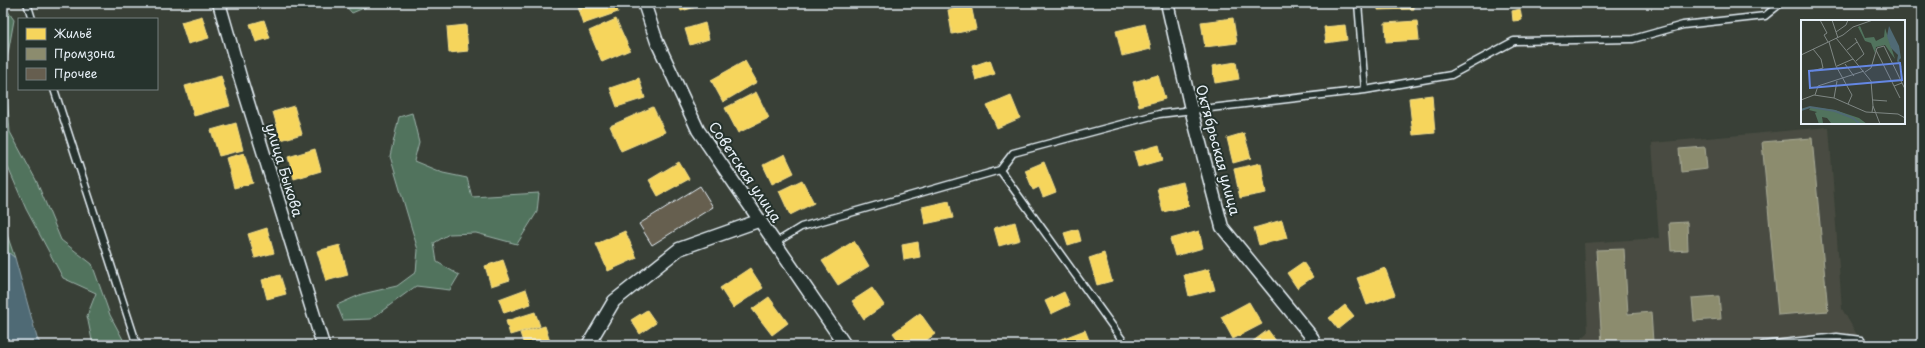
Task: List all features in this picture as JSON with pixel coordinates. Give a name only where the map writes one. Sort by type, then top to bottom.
[{"type":"street","name":"улица Быкова","points":[[219,3],[241,80],[323,345]]},
{"type":"street","name":"Советская улица","points":[[644,3],[656,42],[698,130],[758,221],[775,243],[845,345]]},
{"type":"street","name":"Октябрьская улица","points":[[1167,3],[1191,109],[1222,227],[1311,336],[1316,345]]},
{"type":"street","points":[[588,345],[614,301],[679,249],[758,221]]},
{"type":"lane","points":[[26,3],[32,18]]},
{"type":"lane","points":[[1358,3],[1365,90]]},
{"type":"lane","points":[[775,243],[801,227],[1000,170],[1013,153],[1159,114],[1191,109],[1220,108],[1365,90],[1452,75],[1514,40],[1633,40],[1684,25],[1765,16],[1781,3]]},
{"type":"lane","points":[[54,90],[137,345]]},
{"type":"lane","points":[[1000,170],[1126,345]]},
{"type":"lane","points":[[1763,345],[1837,337],[1860,340]]},
{"type":"shaded area","points":[[1829,127],[1842,309],[1863,345],[1583,345],[1582,338],[1588,333],[1584,243],[1659,238],[1652,143]]},
{"type":"green space","points":[[343,3],[367,3],[366,7],[352,13]]},
{"type":"green space","points":[[3,4],[14,20],[5,70],[10,132],[36,180],[61,240],[92,264],[110,315],[126,345],[93,345],[87,316],[96,293],[63,278],[26,209],[3,156]]},
{"type":"green space","points":[[412,113],[419,142],[414,161],[443,173],[467,178],[472,197],[539,193],[537,212],[517,244],[476,233],[449,234],[434,243],[437,262],[459,275],[450,290],[416,286],[371,319],[343,320],[337,305],[362,294],[397,286],[416,272],[418,250],[390,156],[399,117]]},
{"type":"green space","points":[[3,223],[15,258],[3,248]]},
{"type":"water","points":[[3,248],[15,258],[37,338],[41,345],[13,345],[3,333]]},
{"type":"building: Жильё","points":[[576,3],[615,3],[618,12],[583,24]]},
{"type":"building: Жильё","points":[[678,3],[699,3],[700,6],[681,11]]},
{"type":"building: Жильё","points":[[1378,3],[1414,3],[1414,9],[1378,10]]},
{"type":"building: Жильё","points":[[971,5],[976,29],[952,34],[948,10]]},
{"type":"building: Жильё","points":[[1520,9],[1522,20],[1513,21],[1512,11]]},
{"type":"building: Жильё","points":[[202,16],[209,38],[188,44],[181,22]]},
{"type":"building: Жильё","points":[[1233,18],[1237,43],[1205,47],[1201,22]]},
{"type":"building: Жильё","points":[[616,19],[630,50],[602,62],[589,31]]},
{"type":"building: Жильё","points":[[264,20],[270,38],[256,42],[250,24]]},
{"type":"building: Жильё","points":[[1417,21],[1419,40],[1386,42],[1385,23]]},
{"type":"building: Жильё","points":[[705,23],[709,39],[690,45],[685,29]]},
{"type":"building: Жильё","points":[[1145,24],[1151,49],[1122,56],[1116,31]]},
{"type":"building: Жильё","points":[[466,25],[468,51],[449,53],[447,27]]},
{"type":"building: Жильё","points":[[1345,25],[1347,40],[1326,43],[1324,27]]},
{"type":"building: Жильё","points":[[990,60],[995,74],[976,80],[972,66]]},
{"type":"building: Жильё","points":[[745,61],[757,82],[723,102],[711,80]]},
{"type":"building: Жильё","points":[[1236,62],[1239,79],[1215,83],[1212,66]]},
{"type":"building: Жильё","points":[[1158,75],[1165,99],[1139,106],[1133,82]]},
{"type":"building: Жильё","points":[[221,76],[230,106],[194,116],[185,86]]},
{"type":"building: Жильё","points":[[639,78],[645,98],[617,107],[610,88]]},
{"type":"building: Жильё","points":[[756,92],[769,118],[738,133],[725,108]]},
{"type":"building: Жильё","points":[[1432,95],[1435,133],[1413,135],[1409,98]]},
{"type":"building: Жильё","points":[[1011,96],[1020,118],[997,128],[987,106]]},
{"type":"building: Жильё","points":[[294,106],[302,134],[281,140],[273,112]]},
{"type":"building: Жильё","points":[[653,107],[665,132],[621,151],[610,126]]},
{"type":"building: Жильё","points":[[236,123],[243,150],[219,156],[211,130]]},
{"type":"building: Жильё","points":[[1244,133],[1251,158],[1233,163],[1227,138]]},
{"type":"building: Жильё","points":[[1159,145],[1163,160],[1138,167],[1134,152]]},
{"type":"building: Жильё","points":[[315,149],[321,171],[294,179],[288,157]]},
{"type":"building: Жильё","points":[[244,153],[253,183],[234,188],[226,158]]},
{"type":"building: Жильё","points":[[785,154],[794,173],[772,184],[763,165]]},
{"type":"building: Жильё","points":[[679,162],[689,179],[658,196],[649,180]]},
{"type":"building: Жильё","points":[[1044,162],[1056,192],[1043,197],[1039,187],[1033,190],[1025,170]]},
{"type":"building: Жильё","points":[[1261,163],[1266,193],[1240,198],[1234,169]]},
{"type":"building: Жильё","points":[[802,180],[814,203],[790,215],[779,191]]},
{"type":"building: Жильё","points":[[1183,182],[1189,206],[1163,212],[1157,188]]},
{"type":"building: Жильё","points":[[949,201],[953,218],[925,224],[922,207]]},
{"type":"building: Жильё","points":[[1282,220],[1287,238],[1259,245],[1254,228]]},
{"type":"building: Жильё","points":[[1015,222],[1020,240],[999,246],[994,228]]},
{"type":"building: Жильё","points":[[267,228],[274,253],[255,258],[248,234]]},
{"type":"building: Жильё","points":[[1078,229],[1081,241],[1068,245],[1064,233]]},
{"type":"building: Жильё","points":[[625,231],[637,258],[608,271],[596,244]]},
{"type":"building: Жильё","points":[[1199,231],[1203,248],[1175,256],[1170,239]]},
{"type":"building: Жильё","points":[[854,241],[869,266],[838,285],[822,261]]},
{"type":"building: Жильё","points":[[918,242],[920,257],[904,260],[902,245]]},
{"type":"building: Жильё","points":[[340,245],[348,275],[326,281],[317,251]]},
{"type":"building: Жильё","points":[[1104,253],[1112,281],[1097,285],[1089,258]]},
{"type":"building: Жильё","points":[[503,260],[510,280],[491,286],[485,266]]},
{"type":"building: Жильё","points":[[1303,262],[1313,277],[1297,288],[1287,273]]},
{"type":"building: Жильё","points":[[750,268],[763,288],[733,308],[720,288]]},
{"type":"building: Жильё","points":[[1385,268],[1395,295],[1367,305],[1357,278]]},
{"type":"building: Жильё","points":[[1209,269],[1215,290],[1189,296],[1184,275]]},
{"type":"building: Жильё","points":[[280,275],[286,294],[267,299],[262,280]]},
{"type":"building: Жильё","points":[[872,288],[884,305],[864,319],[852,301]]},
{"type":"building: Жильё","points":[[526,289],[531,304],[504,313],[499,299]]},
{"type":"building: Жильё","points":[[1064,292],[1070,305],[1051,314],[1045,301]]},
{"type":"building: Жильё","points":[[769,297],[788,323],[772,335],[752,309]]},
{"type":"building: Жильё","points":[[1249,302],[1262,324],[1233,339],[1221,317]]},
{"type":"building: Жильё","points":[[1345,305],[1354,316],[1338,329],[1329,318]]},
{"type":"building: Жильё","points":[[647,310],[656,323],[640,334],[631,320]]},
{"type":"building: Жильё","points":[[535,312],[540,326],[510,335],[506,321]]},
{"type":"building: Жильё","points":[[920,313],[935,334],[920,345],[902,345],[893,333]]},
{"type":"building: Жильё","points":[[545,326],[551,345],[524,345],[520,333]]},
{"type":"building: Жильё","points":[[1085,330],[1091,345],[1057,345],[1056,341]]},
{"type":"building: Жильё","points":[[1268,330],[1279,345],[1248,345]]},
{"type":"building: Промзона","points":[[1812,138],[1828,311],[1778,315],[1762,142]]},
{"type":"building: Промзона","points":[[1705,147],[1707,169],[1681,172],[1679,149]]},
{"type":"building: Промзона","points":[[1687,222],[1688,250],[1671,251],[1669,223]]},
{"type":"building: Промзона","points":[[1624,249],[1628,314],[1651,312],[1653,342],[1602,345],[1596,250]]},
{"type":"building: Промзона","points":[[1719,296],[1721,319],[1694,321],[1692,298]]},
{"type":"building: Прочее","points":[[700,186],[713,207],[652,245],[639,224]]}]
